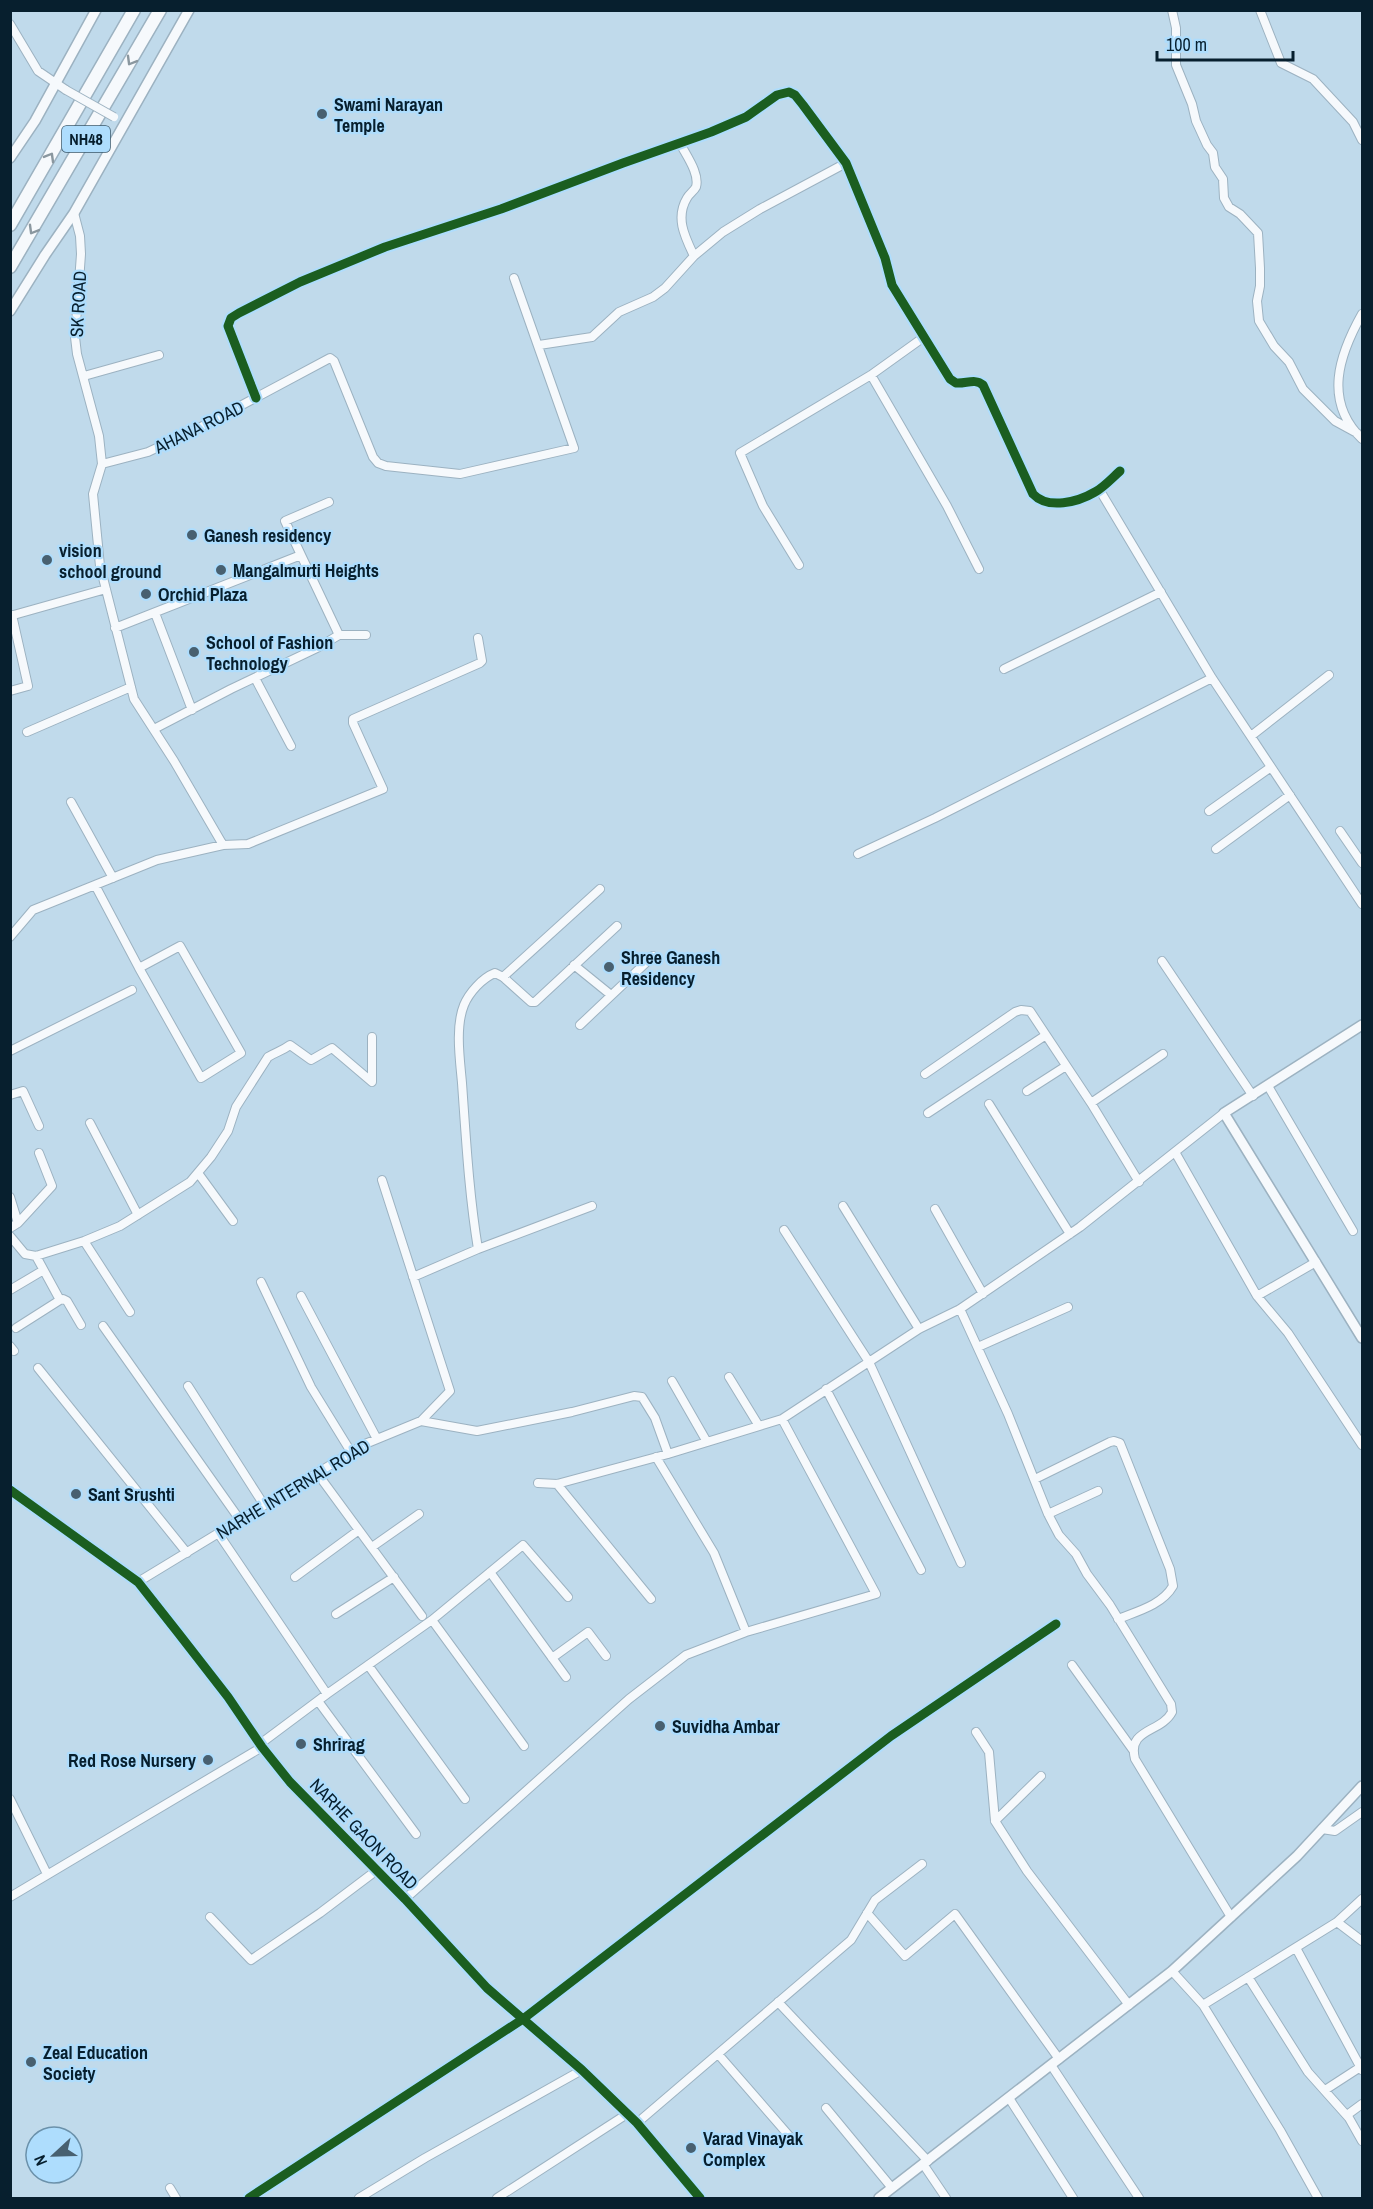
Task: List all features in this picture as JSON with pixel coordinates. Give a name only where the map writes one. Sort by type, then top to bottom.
[{"type":"highway","name":"NH48","points":[[10,225],[134,10]]},
{"type":"highway","name":"NH48","points":[[10,267],[160,10]]},
{"type":"street","points":[[87,10],[89,22]]},
{"type":"street","points":[[10,158],[35,121],[96,10]]},
{"type":"street","points":[[10,311],[74,213],[189,10]]},
{"type":"street","points":[[1172,10],[1176,28],[1176,65],[1192,104],[1196,121],[1213,153],[1215,167],[1223,179],[1224,198],[1229,207],[1240,214],[1258,233],[1259,321],[1274,346],[1288,362],[1303,389],[1335,422],[1360,436]]},
{"type":"street","points":[[1260,10],[1281,63],[1314,79],[1353,122],[1362,140]]},
{"type":"street","points":[[10,24],[38,71],[55,84],[125,124]]},
{"type":"street","points":[[256,398],[228,326],[231,318],[238,312],[300,282],[385,247],[501,209],[746,117],[777,95],[789,92],[795,95],[846,163],[885,258],[892,285],[950,379],[956,383],[972,381],[983,385],[1036,498],[1046,503],[1063,503],[1089,495],[1120,471]]},
{"type":"street","points":[[680,143],[696,174],[696,187],[686,200],[680,218],[683,232],[694,256]]},
{"type":"street","points":[[514,278],[539,345],[592,337],[619,312],[653,297],[665,288],[694,256],[723,232],[846,163]]},
{"type":"street","name":"SK ROAD","points":[[74,213],[80,236],[81,254],[75,337],[99,436],[102,464]]},
{"type":"street","points":[[1360,436],[1342,405],[1338,379],[1344,352],[1362,314]]},
{"type":"street","points":[[799,565],[763,506],[740,453],[871,375],[924,337]]},
{"type":"street","name":"AHANA ROAD","points":[[102,464],[148,452],[330,358],[334,361],[373,457],[378,463],[386,466],[460,474],[574,448],[539,345]]},
{"type":"street","points":[[84,376],[159,355]]},
{"type":"street","points":[[871,375],[947,506],[979,569]]},
{"type":"street","points":[[102,464],[93,494],[100,566],[134,699],[223,845]]},
{"type":"street","points":[[1099,489],[1212,678],[1362,904]]},
{"type":"street","points":[[329,502],[285,521],[339,635]]},
{"type":"street","points":[[116,628],[301,555]]},
{"type":"street","points":[[10,691],[28,686],[11,616],[106,589]]},
{"type":"street","points":[[1004,669],[1161,592]]},
{"type":"street","points":[[155,613],[192,710]]},
{"type":"street","points":[[154,729],[318,648],[339,635],[366,635]]},
{"type":"street","points":[[10,937],[33,910],[157,860],[223,845],[248,844],[383,789],[353,719],[480,663],[482,661],[478,638]]},
{"type":"street","points":[[1251,736],[1329,675]]},
{"type":"street","points":[[255,678],[291,746]]},
{"type":"street","points":[[858,854],[935,818],[1212,678]]},
{"type":"street","points":[[27,732],[131,687]]},
{"type":"street","points":[[1209,811],[1271,767]]},
{"type":"street","points":[[1216,849],[1290,795]]},
{"type":"street","points":[[71,802],[113,878]]},
{"type":"street","points":[[1340,831],[1362,863]]},
{"type":"street","points":[[95,885],[139,968],[201,1078],[241,1053],[180,946],[139,968]]},
{"type":"street","points":[[503,977],[600,889]]},
{"type":"street","points":[[478,1249],[466,1150],[459,1039],[463,1006],[472,991],[488,975],[495,973],[534,1002],[617,926]]},
{"type":"street","points":[[580,1025],[653,956]]},
{"type":"street","points":[[1162,961],[1252,1095]]},
{"type":"street","points":[[574,965],[611,996]]},
{"type":"street","points":[[10,1051],[132,990]]},
{"type":"street","points":[[925,1074],[1021,1010],[1030,1011],[1091,1103],[1139,1182]]},
{"type":"street","points":[[538,1483],[556,1484],[668,1454],[782,1419],[919,1329],[960,1309],[983,1294],[1070,1234],[1224,1113],[1362,1025]]},
{"type":"street","points":[[928,1113],[1046,1035]]},
{"type":"street","points":[[10,1236],[25,1254],[36,1256],[84,1241],[120,1226],[190,1182],[198,1173],[212,1157],[228,1131],[236,1107],[268,1057],[290,1045],[311,1060],[332,1048],[372,1082],[372,1037]]},
{"type":"street","points":[[1091,1103],[1163,1054]]},
{"type":"street","points":[[1027,1091],[1066,1066]]},
{"type":"street","points":[[1268,1086],[1353,1231]]},
{"type":"street","points":[[10,1095],[23,1091],[39,1126]]},
{"type":"street","points":[[989,1104],[1070,1234]]},
{"type":"street","points":[[1224,1113],[1362,1338]]},
{"type":"street","points":[[90,1123],[138,1215]]},
{"type":"street","points":[[1175,1152],[1257,1296],[1288,1333],[1362,1445]]},
{"type":"street","points":[[10,1228],[18,1223],[52,1186],[39,1153]]},
{"type":"street","points":[[198,1173],[233,1221]]},
{"type":"street","points":[[382,1180],[450,1390],[421,1421]]},
{"type":"street","points":[[10,1197],[18,1223]]},
{"type":"street","points":[[413,1277],[478,1249],[592,1206]]},
{"type":"street","points":[[843,1206],[919,1329]]},
{"type":"street","points":[[935,1209],[983,1294]]},
{"type":"street","points":[[784,1230],[869,1362],[962,1563]]},
{"type":"street","points":[[84,1241],[130,1312]]},
{"type":"street","points":[[36,1256],[42,1271],[60,1300]]},
{"type":"street","points":[[1257,1296],[1316,1262]]},
{"type":"street","points":[[10,1290],[42,1271]]},
{"type":"street","points":[[261,1282],[311,1387],[351,1452]]},
{"type":"street","points":[[301,1296],[377,1439]]},
{"type":"street","points":[[16,1329],[63,1299],[67,1300],[81,1325]]},
{"type":"street","points":[[978,1347],[1068,1307]]},
{"type":"street","points":[[960,1309],[1059,1535],[1076,1554],[1173,1708],[1167,1719],[1136,1740],[1132,1750]]},
{"type":"street","points":[[103,1326],[240,1520]]},
{"type":"street","points":[[38,1368],[187,1553]]},
{"type":"street","points":[[729,1377],[759,1426]]},
{"type":"street","points":[[672,1381],[707,1442]]},
{"type":"street","points":[[188,1386],[264,1505]]},
{"type":"street","points":[[826,1389],[921,1570]]},
{"type":"street","points":[[421,1421],[477,1431],[572,1412],[634,1396],[642,1397],[655,1418],[668,1454]]},
{"type":"street","points":[[405,1899],[630,1700],[686,1655],[746,1632],[876,1594],[782,1419]]},
{"type":"street","name":"NARHE INTERNAL ROAD","points":[[138,1582],[351,1452],[421,1421]]},
{"type":"street","points":[[1035,1479],[1110,1442],[1120,1443],[1170,1569],[1173,1586],[1161,1600],[1118,1619]]},
{"type":"street","points":[[656,1457],[714,1553],[746,1632]]},
{"type":"street","points":[[317,1473],[422,1616]]},
{"type":"street","points":[[556,1484],[651,1599]]},
{"type":"street","name":"NARHE GAON ROAD","points":[[10,1490],[138,1582],[221,1688],[290,1782],[405,1899],[487,1988],[582,2070],[637,2123],[700,2199]]},
{"type":"street","points":[[1048,1514],[1098,1491]]},
{"type":"street","points":[[372,1547],[419,1514]]},
{"type":"street","points":[[295,1577],[359,1530]]},
{"type":"street","points":[[218,1533],[327,1694]]},
{"type":"street","points":[[10,1897],[261,1745],[327,1694],[432,1620],[523,1545],[568,1598]]},
{"type":"street","points":[[490,1572],[566,1677]]},
{"type":"street","points":[[336,1614],[394,1577]]},
{"type":"street","points":[[432,1620],[524,1746]]},
{"type":"street","points":[[249,2199],[523,2019],[891,1736],[1056,1624]]},
{"type":"street","points":[[552,1658],[588,1632],[606,1656]]},
{"type":"street","points":[[368,1665],[465,1799]]},
{"type":"street","points":[[1072,1665],[1132,1750],[1135,1759],[1231,1917]]},
{"type":"street","points":[[318,1701],[416,1834]]},
{"type":"street","points":[[976,1732],[989,1752],[995,1821],[1027,1871],[1129,2005]]},
{"type":"street","points":[[995,1821],[1041,1776]]},
{"type":"street","points":[[879,2199],[1172,1971],[1297,1856],[1362,1786]]},
{"type":"street","points":[[10,1798],[47,1874]]},
{"type":"street","points":[[1323,1829],[1335,1831],[1362,1812]]},
{"type":"street","points":[[637,2123],[851,1940],[874,1900],[922,1864]]},
{"type":"street","points":[[210,1917],[251,1960],[320,1913],[377,1870]]},
{"type":"street","points":[[1203,2005],[1337,1922],[1362,1899]]},
{"type":"street","points":[[867,1913],[906,1956],[955,1914],[1055,2062],[1139,2199]]},
{"type":"street","points":[[1337,1922],[1362,1941]]},
{"type":"street","points":[[1296,1948],[1362,2068],[1324,2090]]},
{"type":"street","points":[[1172,1971],[1203,2005],[1280,2130],[1318,2199]]},
{"type":"street","points":[[1248,1977],[1308,2072],[1347,2115],[1362,2141]]},
{"type":"street","points":[[778,2002],[926,2163],[946,2199]]},
{"type":"street","points":[[718,2054],[791,2138]]},
{"type":"street","points":[[359,2199],[425,2158],[582,2070]]},
{"type":"street","points":[[1009,2098],[1073,2199]]},
{"type":"street","points":[[1347,2115],[1362,2104]]},
{"type":"street","points":[[826,2108],[892,2188]]},
{"type":"street","points":[[497,2199],[627,2114]]},
{"type":"street","points":[[170,2188],[176,2199]]},
{"type":"cycle path","points":[[256,398],[228,326],[231,318],[239,313],[300,282],[385,247],[501,209],[711,132],[746,117],[777,95],[789,92],[795,95],[846,163],[885,258],[892,285],[950,379],[956,383],[974,382],[983,385],[1033,494],[1047,502],[1072,501],[1098,490],[1120,471]]},
{"type":"cycle path","points":[[10,1490],[138,1582],[228,1697],[262,1747],[290,1782],[405,1899],[487,1988],[582,2070],[637,2123],[700,2198]]},
{"type":"cycle path","points":[[249,2198],[523,2019],[891,1736],[1056,1624]]},
{"type":"place","name":"Swami Narayan Temple","points":[[322,114]]},
{"type":"place","name":"Ganesh residency","points":[[192,535]]},
{"type":"place","name":"vision school ground","points":[[47,560]]},
{"type":"place","name":"Mangalmurti Heights","points":[[221,570]]},
{"type":"place","name":"Orchid Plaza","points":[[146,594]]},
{"type":"place","name":"School of Fashion Technology","points":[[194,652]]},
{"type":"place","name":"Shree Ganesh Residency","points":[[609,967]]},
{"type":"place","name":"Sant Srushti","points":[[76,1494]]},
{"type":"place","name":"Suvidha Ambar","points":[[660,1726]]},
{"type":"place","name":"Shrirag","points":[[301,1744]]},
{"type":"place","name":"Red Rose Nursery","points":[[208,1760]]},
{"type":"place","name":"Zeal Education Society","points":[[31,2062]]},
{"type":"place","name":"Varad Vinayak Complex","points":[[691,2148]]}]
